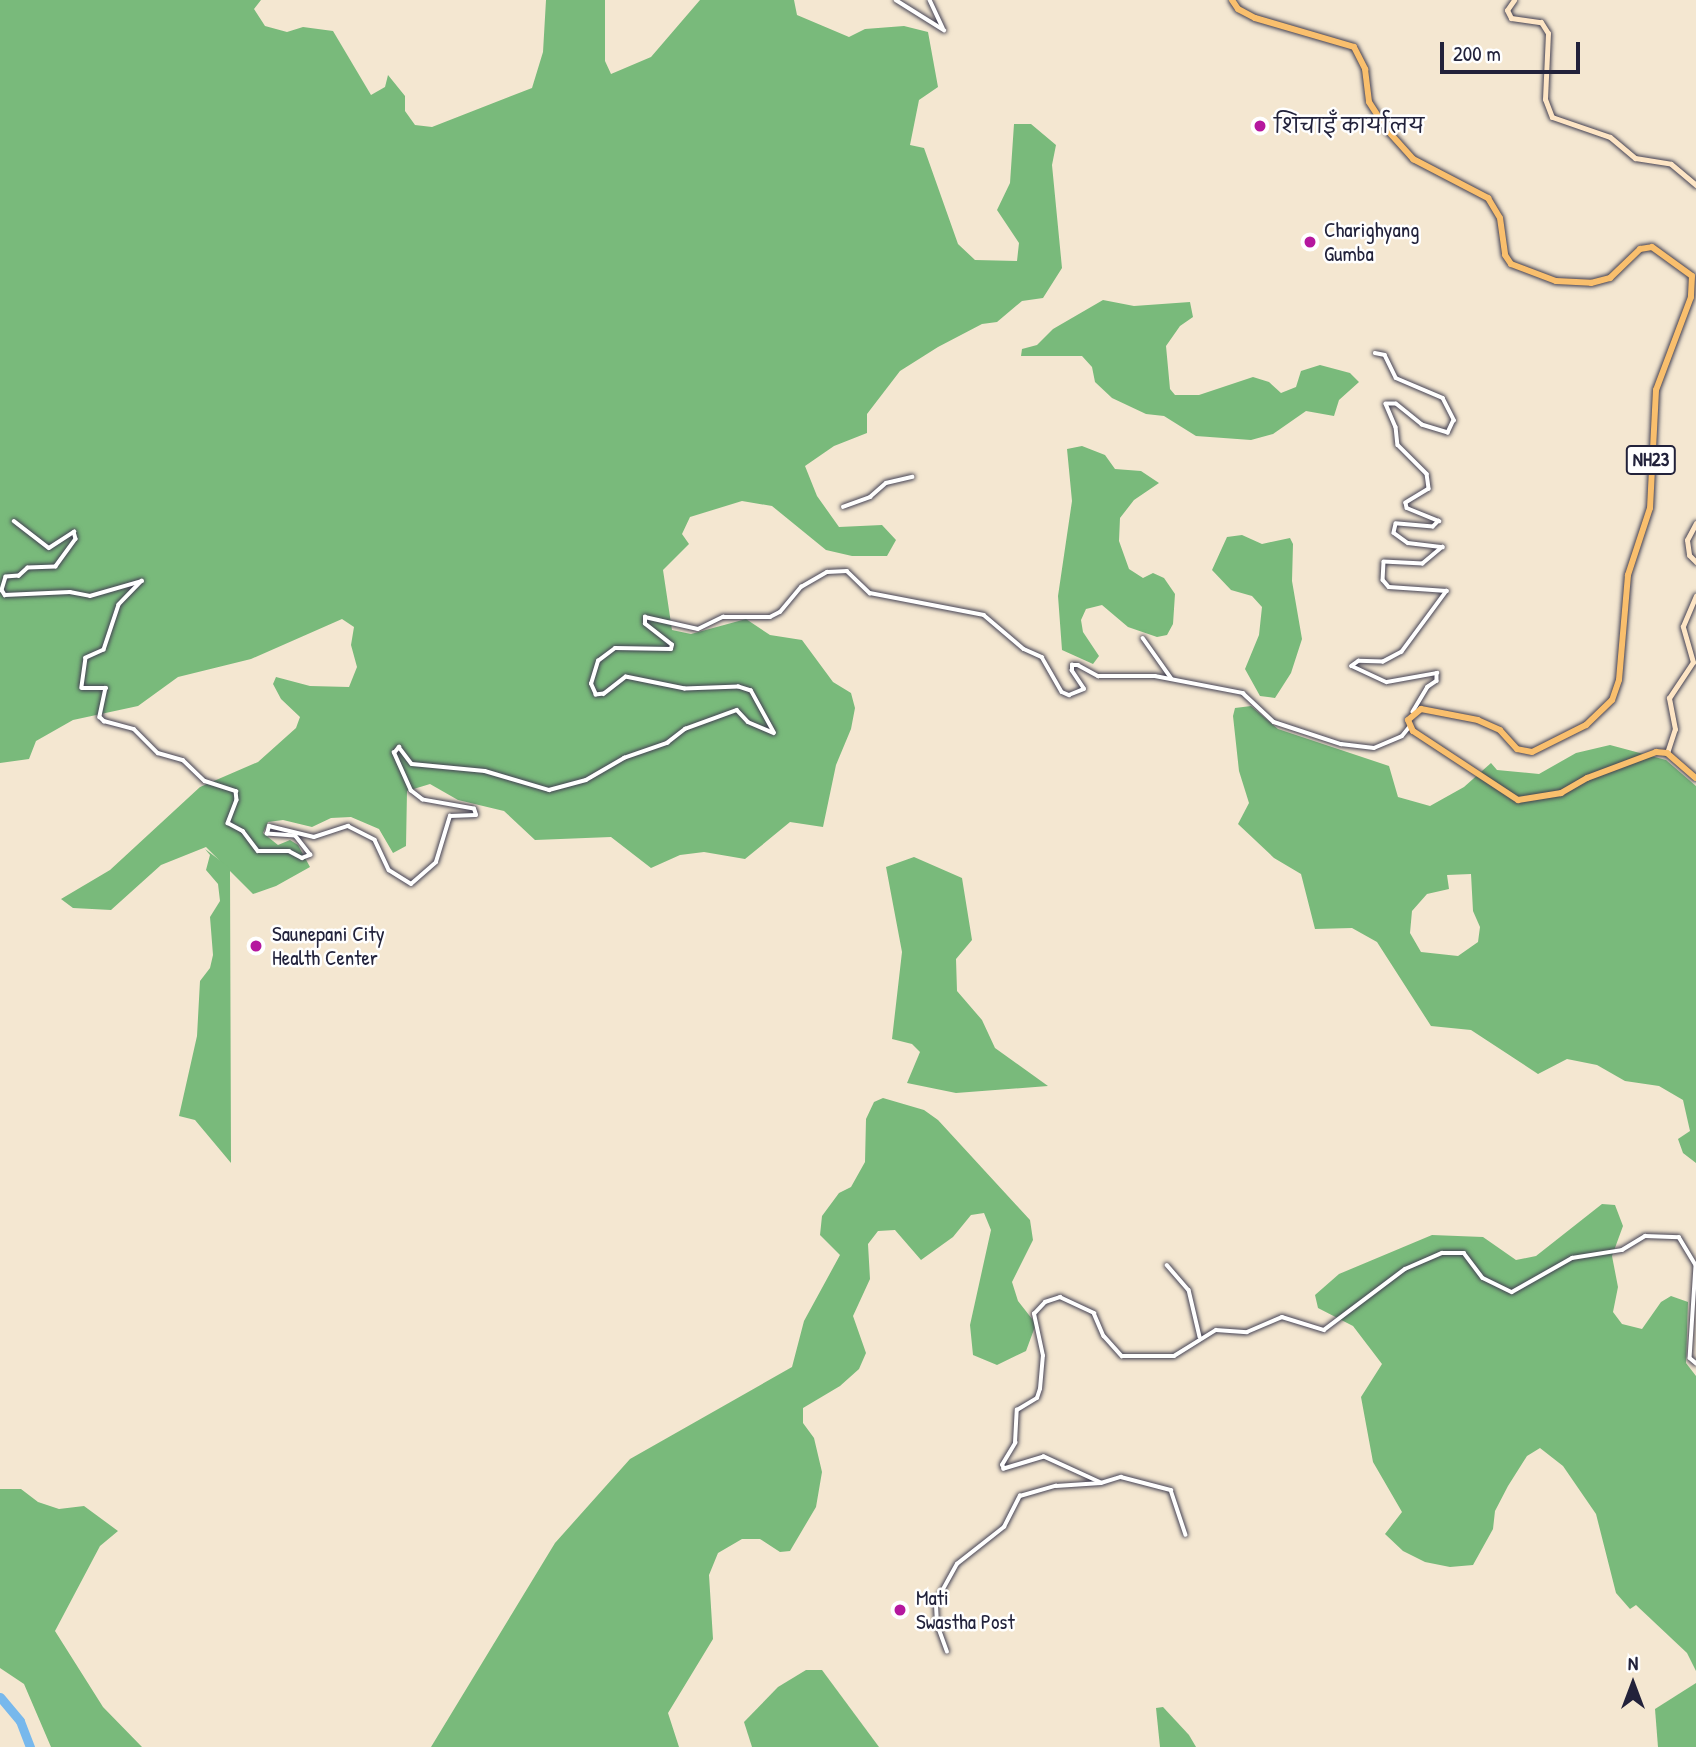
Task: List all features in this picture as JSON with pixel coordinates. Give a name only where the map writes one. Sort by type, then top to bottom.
[{"type":"main road","name":"NH23","points":[[1232,0],[1238,9],[1255,18],[1354,47],[1365,69],[1369,102],[1388,131],[1413,159],[1488,198],[1500,218],[1505,255],[1511,264],[1556,281],[1591,283],[1610,278],[1640,249],[1652,247],[1685,269],[1693,280],[1691,298],[1652,409],[1650,508],[1628,575],[1616,693],[1587,724],[1532,752],[1517,749],[1500,730],[1479,720],[1427,710],[1413,712]]},
{"type":"main road","points":[[1514,0],[1507,9],[1511,18],[1541,22],[1548,33],[1545,99],[1552,117],[1610,137],[1635,158],[1671,164],[1696,185]]},
{"type":"main road","points":[[1696,523],[1687,540],[1689,555],[1696,562]]},
{"type":"main road","points":[[1667,753],[1675,729],[1669,698],[1693,662],[1683,626],[1696,596]]},
{"type":"main road","points":[[1413,712],[1410,726],[1518,800],[1561,793],[1650,753],[1667,753],[1696,778]]},
{"type":"street","points":[[896,0],[944,30],[930,0]]},
{"type":"street","points":[[1375,353],[1385,355],[1396,378],[1443,398],[1454,420],[1448,433],[1422,425],[1396,404],[1386,404],[1396,427],[1398,445],[1427,474],[1429,489],[1406,503],[1407,508],[1439,521],[1433,527],[1396,524],[1394,533],[1408,543],[1438,543],[1443,547],[1423,564],[1384,562],[1383,580],[1389,587],[1442,588],[1446,594],[1402,652],[1383,662],[1359,661],[1352,666],[1387,682],[1437,673],[1437,681],[1428,687],[1413,712]]},
{"type":"street","points":[[843,508],[870,497],[886,482],[912,477]]},
{"type":"street","points":[[14,521],[49,548],[74,532],[76,539],[56,567],[28,568],[19,576],[6,578],[5,595],[70,592],[90,596],[142,581],[119,605],[104,650],[86,658],[82,688],[106,688],[104,721],[134,729],[158,753],[183,760],[205,781],[236,791],[229,823],[243,831],[264,854],[289,851],[302,859],[310,855],[295,836],[267,834],[269,825],[314,837],[348,827],[375,840],[389,870],[411,884],[436,862],[450,816],[476,815],[474,809],[423,800],[411,791],[394,753],[399,747],[412,765],[485,771],[549,790],[586,780],[624,758],[667,743],[685,729],[737,710],[748,722],[774,733],[751,691],[739,687],[685,689],[626,677],[604,694],[590,691],[598,660],[615,648],[671,649],[672,645],[645,624],[645,617],[698,629],[723,617],[770,617],[814,577],[842,570],[870,593],[984,615],[1024,649],[1042,657],[1062,692],[1069,695],[1084,689],[1072,665],[1098,676],[1173,679],[1243,693],[1274,722],[1341,744],[1374,748],[1402,736],[1410,726]]},
{"type":"street","points":[[1143,638],[1173,679]]},
{"type":"street","points":[[1101,1483],[1044,1457],[1004,1469],[1002,1465],[1015,1443],[1017,1410],[1037,1398],[1041,1389],[1043,1356],[1034,1309],[1058,1297],[1094,1314],[1104,1336],[1122,1356],[1174,1356],[1200,1337],[1216,1330],[1247,1332],[1282,1317],[1324,1330],[1405,1269],[1442,1253],[1464,1253],[1483,1278],[1512,1292],[1572,1258],[1622,1250],[1645,1236],[1679,1237],[1696,1266],[1690,1358],[1696,1363]]},
{"type":"street","points":[[1167,1265],[1189,1290],[1200,1337]]},
{"type":"street","points":[[947,1652],[937,1624],[936,1602],[957,1564],[1004,1527],[1020,1496],[1056,1486],[1101,1483],[1121,1477],[1171,1490],[1186,1535]]},
{"type":"green space","points":[[0,0],[261,0],[254,9],[265,26],[287,32],[303,27],[333,31],[371,95],[385,87],[388,75],[405,96],[405,111],[415,125],[432,127],[532,88],[543,52],[546,0],[605,0],[605,61],[611,74],[651,57],[700,0],[794,0],[797,15],[849,37],[865,29],[904,26],[928,32],[938,87],[919,100],[910,145],[924,148],[958,244],[975,260],[1017,261],[1019,243],[997,210],[1010,183],[1014,124],[1031,124],[1056,145],[1052,165],[1062,268],[1043,298],[1022,301],[997,322],[982,324],[900,371],[867,414],[867,433],[834,446],[805,466],[817,496],[839,527],[882,525],[896,540],[887,556],[852,556],[826,550],[772,506],[742,501],[690,517],[682,534],[689,544],[663,570],[672,630],[691,634],[746,619],[770,635],[802,640],[833,682],[851,693],[855,708],[851,729],[836,765],[823,827],[790,822],[745,859],[704,852],[680,855],[651,868],[611,837],[535,840],[504,811],[458,800],[430,784],[407,791],[406,846],[393,853],[379,829],[351,817],[331,818],[312,827],[283,820],[268,822],[263,833],[278,845],[290,840],[298,845],[310,867],[276,886],[253,894],[206,847],[161,865],[111,910],[73,908],[61,899],[110,870],[200,787],[258,762],[296,728],[300,717],[281,699],[273,684],[276,677],[310,686],[349,687],[357,667],[351,645],[354,627],[342,619],[251,659],[178,677],[138,706],[73,720],[36,741],[29,759],[0,763]]},
{"type":"green space","points":[[1103,300],[1134,306],[1190,302],[1193,317],[1180,326],[1166,346],[1170,389],[1175,395],[1199,395],[1253,377],[1269,382],[1281,393],[1296,387],[1301,371],[1320,365],[1350,373],[1359,382],[1339,400],[1334,416],[1306,411],[1273,434],[1251,440],[1196,436],[1164,416],[1146,414],[1112,398],[1095,382],[1092,367],[1082,356],[1021,356],[1022,349],[1037,345],[1053,329]]},
{"type":"green space","points":[[1082,446],[1105,455],[1115,469],[1141,471],[1159,483],[1134,500],[1120,518],[1119,541],[1129,569],[1143,578],[1153,573],[1164,578],[1175,594],[1173,624],[1167,635],[1157,637],[1128,627],[1102,605],[1086,609],[1081,620],[1083,632],[1099,656],[1093,664],[1062,650],[1058,596],[1072,501],[1067,449]]},
{"type":"green space","points":[[1242,535],[1262,544],[1290,538],[1293,544],[1292,581],[1302,639],[1291,673],[1275,698],[1260,696],[1245,669],[1259,635],[1262,607],[1252,596],[1231,590],[1212,570],[1227,537]]},
{"type":"green space","points":[[1251,706],[1278,729],[1389,766],[1398,797],[1430,806],[1464,787],[1491,763],[1497,770],[1539,774],[1576,753],[1610,745],[1666,760],[1696,786],[1696,1163],[1683,1153],[1678,1139],[1690,1131],[1683,1100],[1659,1086],[1625,1081],[1597,1065],[1567,1059],[1538,1074],[1471,1030],[1431,1026],[1377,942],[1352,928],[1315,929],[1301,874],[1274,858],[1238,824],[1249,803],[1239,771],[1233,716],[1235,708]],"holes":[[[1471,874],[1473,911],[1480,927],[1478,942],[1458,956],[1421,952],[1410,933],[1412,911],[1427,894],[1449,889],[1447,875]]]},
{"type":"green space","points":[[205,849],[230,868],[231,1163],[195,1120],[179,1116],[197,1036],[200,981],[210,968],[213,955],[210,917],[220,901],[218,884],[206,870],[210,855]]},
{"type":"green space","points":[[914,857],[962,878],[972,940],[956,959],[957,991],[982,1020],[995,1048],[1048,1086],[956,1093],[907,1083],[920,1052],[912,1044],[892,1039],[902,952],[886,867]]},
{"type":"green space","points":[[883,1098],[924,1110],[938,1120],[1030,1220],[1033,1240],[1012,1282],[1018,1301],[1036,1324],[1026,1351],[997,1365],[973,1355],[970,1325],[991,1230],[984,1213],[971,1215],[953,1237],[921,1260],[895,1230],[878,1231],[868,1244],[870,1279],[853,1316],[866,1353],[859,1369],[840,1386],[803,1408],[803,1423],[814,1438],[822,1472],[816,1507],[790,1551],[780,1552],[760,1539],[742,1539],[718,1553],[709,1575],[713,1639],[668,1713],[679,1747],[431,1747],[555,1543],[630,1459],[792,1367],[804,1321],[840,1255],[820,1235],[822,1216],[839,1193],[851,1187],[865,1162],[866,1119],[874,1102]]},
{"type":"green space","points":[[1602,1204],[1615,1205],[1623,1226],[1612,1256],[1618,1287],[1613,1312],[1622,1324],[1642,1329],[1661,1302],[1671,1296],[1688,1302],[1686,1363],[1696,1376],[1696,1671],[1687,1653],[1636,1605],[1630,1609],[1616,1593],[1596,1514],[1563,1466],[1540,1448],[1527,1456],[1508,1486],[1495,1511],[1493,1529],[1473,1565],[1450,1567],[1425,1562],[1403,1551],[1385,1534],[1402,1512],[1373,1462],[1361,1397],[1382,1364],[1353,1326],[1318,1308],[1315,1295],[1339,1274],[1432,1235],[1483,1237],[1516,1260],[1536,1256]]},
{"type":"green space","points":[[0,1489],[21,1489],[38,1502],[59,1509],[84,1506],[118,1531],[100,1546],[55,1631],[103,1707],[142,1747],[51,1747],[24,1684],[0,1668]]},
{"type":"green space","points":[[806,1670],[822,1670],[879,1747],[752,1747],[744,1722],[778,1687]]},
{"type":"green space","points":[[1696,1683],[1696,1747],[1658,1747],[1655,1709]]},
{"type":"green space","points":[[1163,1707],[1189,1735],[1196,1747],[1160,1747],[1156,1708]]},
{"type":"waterway","points":[[0,1697],[20,1721],[30,1747]]},
{"type":"place","name":"शिचाइँ कार्यालय","points":[[1260,126]]},
{"type":"place","name":"Charighyang Gumba","points":[[1310,242]]},
{"type":"place","name":"Saunepani City Health Center","points":[[256,946]]},
{"type":"place","name":"Mati Swastha Post","points":[[900,1610]]}]
